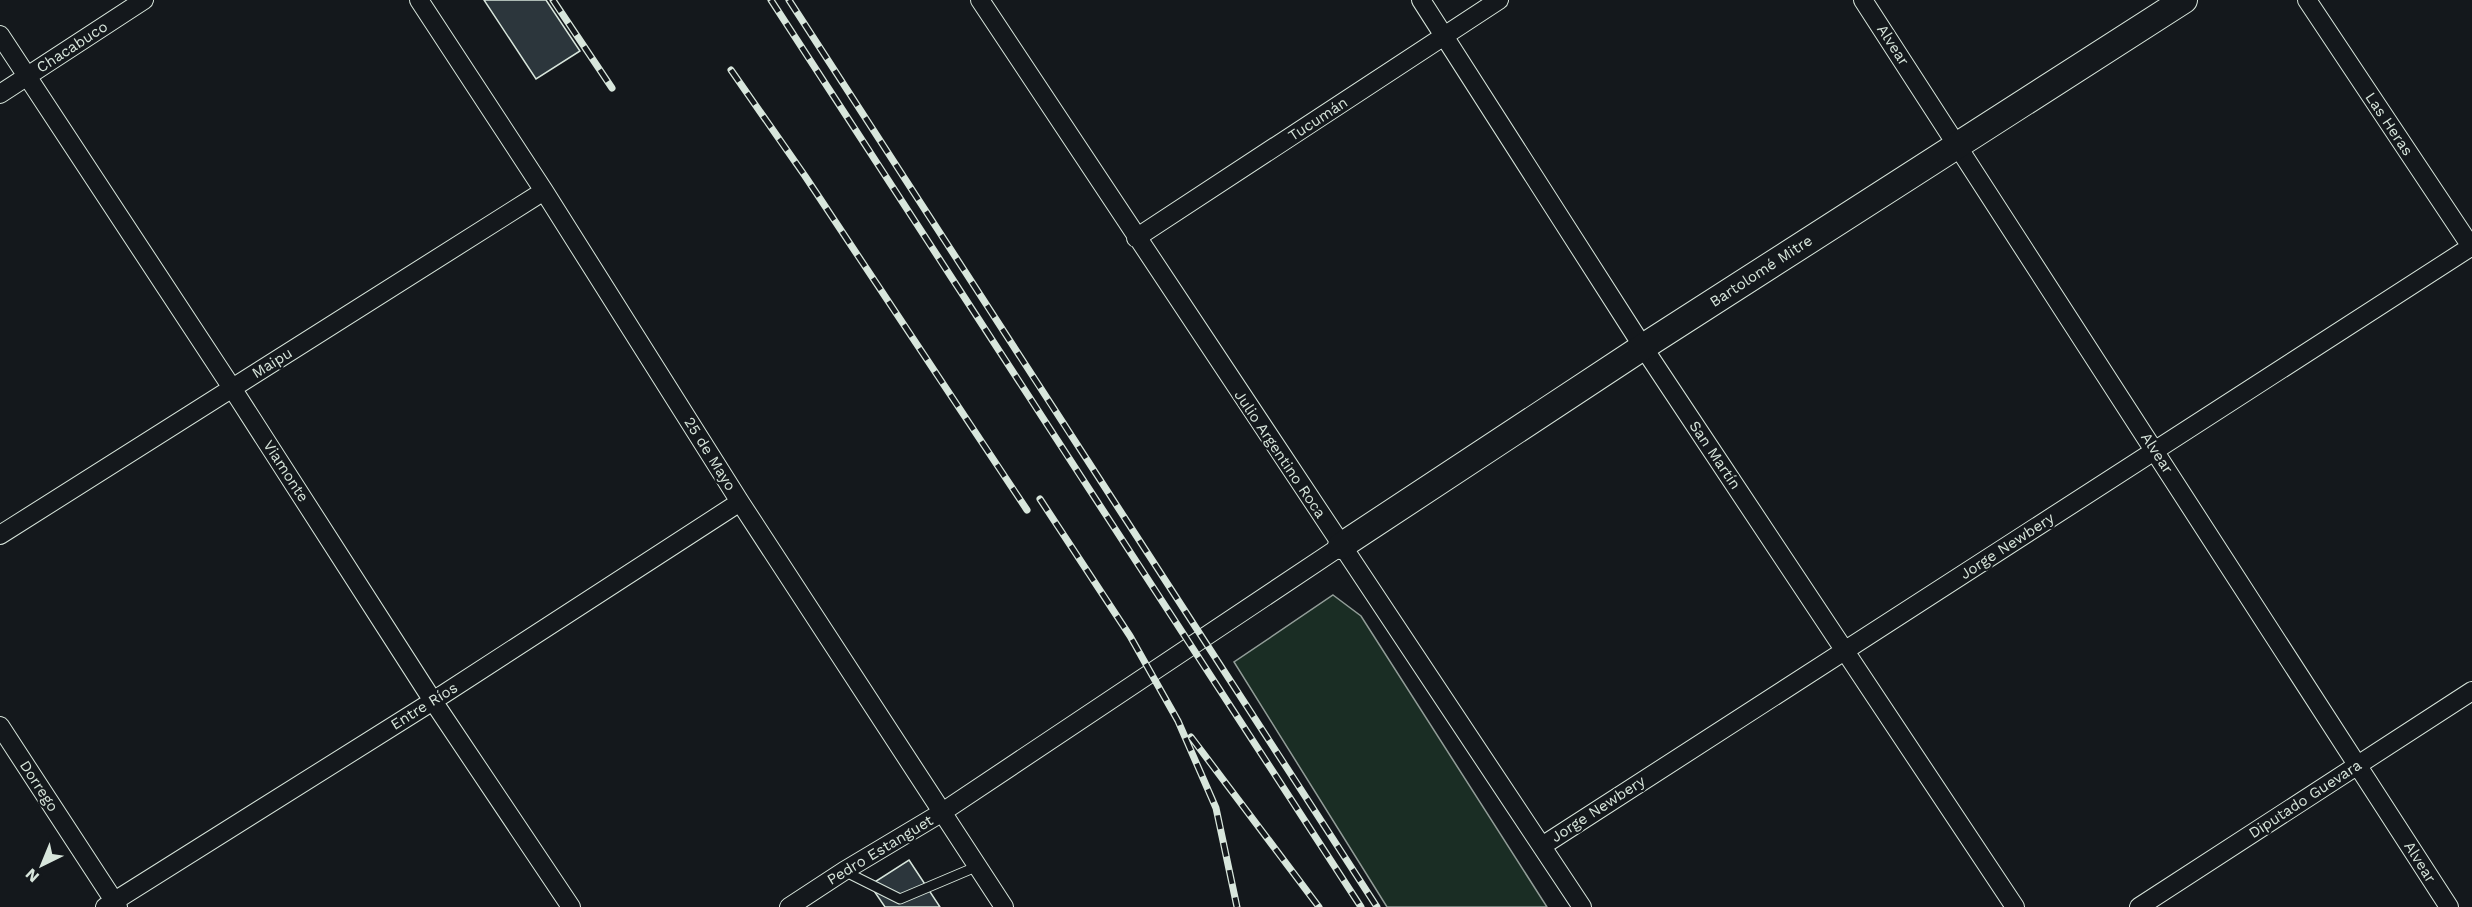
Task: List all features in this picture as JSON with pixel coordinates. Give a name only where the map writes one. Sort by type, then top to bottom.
[{"type":"main road","name":"Bartolomé Mitre","points":[[1341,546],[1643,347],[2184,0]]},
{"type":"street","name":"Chacabuco","points":[[0,94],[144,0]]},
{"type":"street","name":"25 de Mayo","points":[[419,0],[544,191],[740,502],[1004,907]]},
{"type":"street","name":"Julio Argentino Roca","points":[[980,0],[1582,907]]},
{"type":"street","name":"San Martín","points":[[1421,0],[1643,347],[2015,907]]},
{"type":"street","name":"Tucumán","points":[[1136,238],[1499,0]]},
{"type":"street","name":"Alvear","points":[[1863,0],[2359,764],[2449,907]]},
{"type":"street","name":"Las Heras","points":[[2307,0],[2472,247]]},
{"type":"street","name":"Viamonte","points":[[0,35],[232,388],[433,701],[571,907]]},
{"type":"street","name":"Maipu","points":[[0,535],[544,191]]},
{"type":"street","name":"Jorge Newbery","points":[[1542,846],[2472,247]]},
{"type":"street","name":"Entre Ríos","points":[[112,905],[740,502]]},
{"type":"street","name":"Pedro Estanguet","points":[[789,907],[941,813],[1341,546]]},
{"type":"street","name":"Diputado Guevara","points":[[2139,907],[2472,691]]},
{"type":"street","name":"Dorrego","points":[[0,726],[112,905]]},
{"type":"lane","points":[[844,871],[900,899],[978,866]]},
{"type":"green space","points":[[1333,595],[1361,616],[1547,907],[1387,907],[1234,662]]},
{"type":"building","points":[[484,0],[546,0],[580,51],[536,79]]},
{"type":"building","points":[[909,860],[940,907],[885,907],[870,885]]},
{"type":"railway","points":[[553,0],[612,88]]},
{"type":"railway","points":[[771,0],[1361,907]]},
{"type":"railway","points":[[789,0],[1377,907]]},
{"type":"railway","points":[[731,70],[805,176],[1027,510]]},
{"type":"railway","points":[[1040,499],[1130,636],[1178,721],[1216,808],[1237,907]]},
{"type":"railway","points":[[1191,737],[1319,907]]}]
